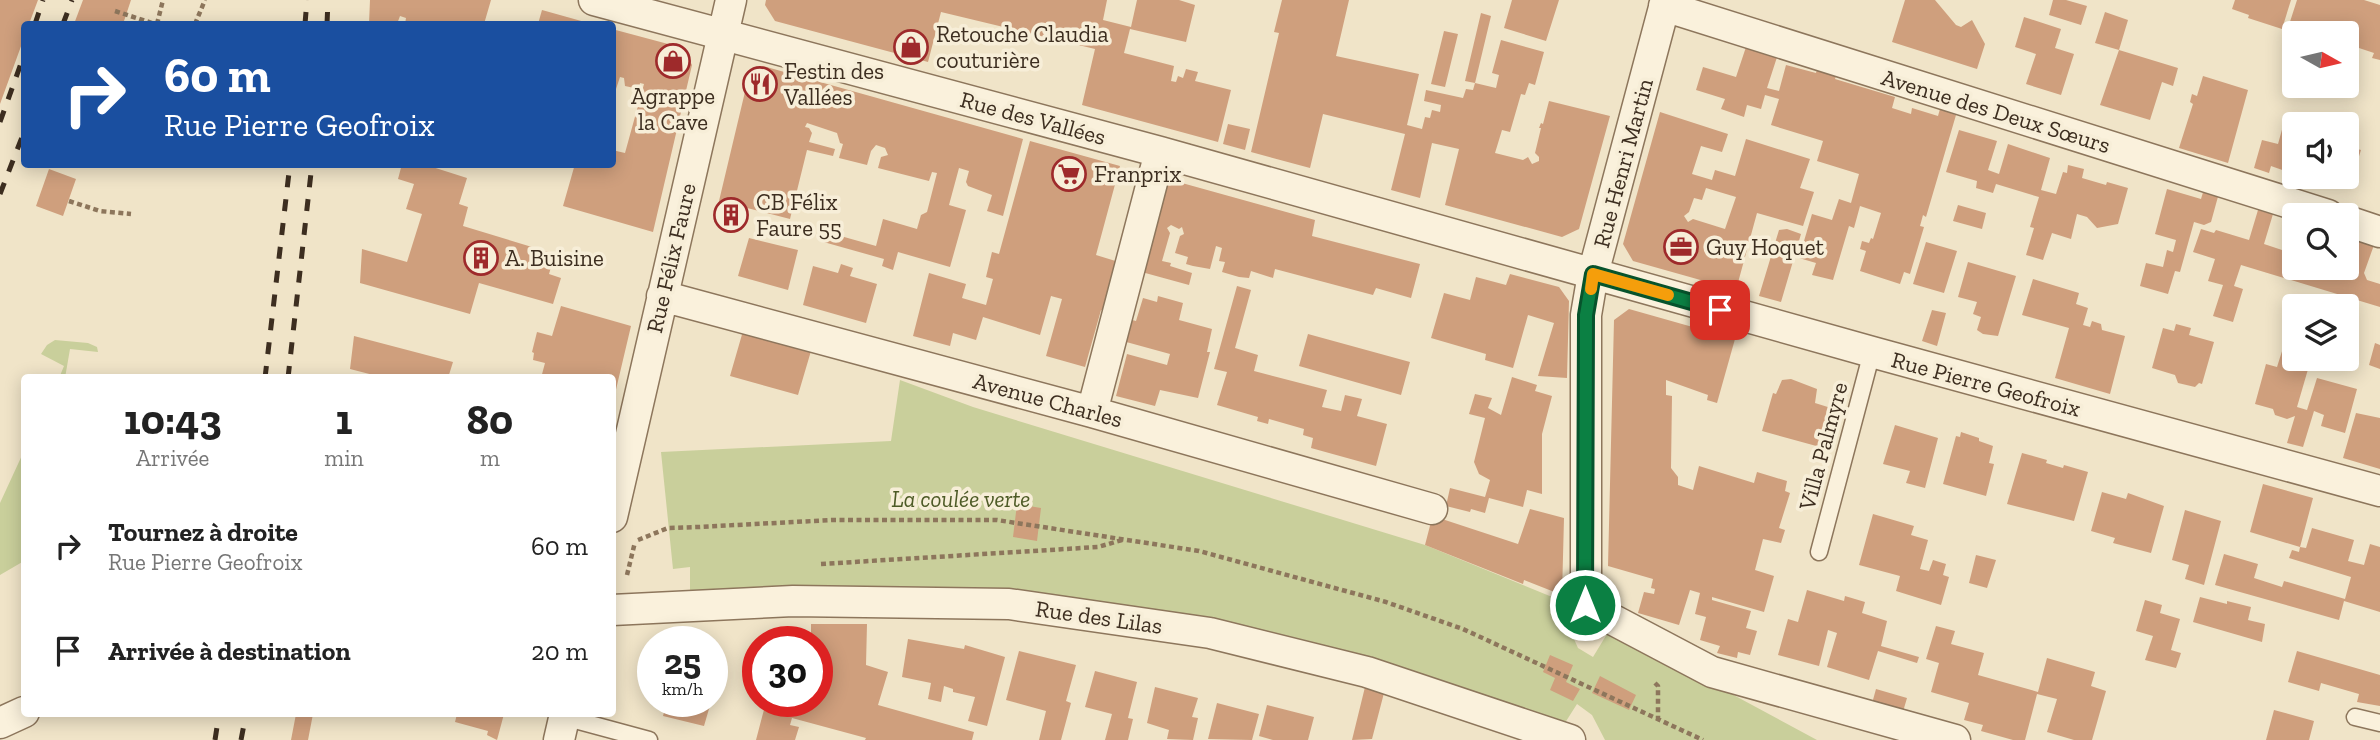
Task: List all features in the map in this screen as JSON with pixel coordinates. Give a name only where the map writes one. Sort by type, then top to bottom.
[{"type":"street","name":"Rue des Vallées","points":[[594,0],[1160,152],[1593,274]]},
{"type":"street","name":"Rue Félix Faure","points":[[616,499],[731,0]]},
{"type":"street","name":"Avenue des Deux Sœurs","points":[[1665,3],[2290,203]]},
{"type":"street","name":"Rue Henri Martin","points":[[1665,3],[1593,274],[1586,315],[1585,613],[1712,672],[1955,740]]},
{"type":"street","points":[[1092,412],[1160,152]]},
{"type":"street","points":[[2359,225],[2380,232]]},
{"type":"street","name":"Rue Pierre Geofroix","points":[[1593,274],[2380,491]]},
{"type":"street","name":"Avenue Charles","points":[[662,296],[1092,412],[1432,509]]},
{"type":"street","name":"Rue des Lilas","points":[[616,610],[793,601],[1009,604],[1209,633],[1367,672],[1570,740]]},
{"type":"street","points":[[0,723],[21,713]]},
{"type":"lane","name":"Villa Palmyre","points":[[1819,552],[1872,352]]},
{"type":"lane","points":[[2355,717],[2380,723]]},
{"type":"lane","points":[[563,724],[649,740]]},
{"type":"path","points":[[157,21],[163,0]]},
{"type":"path","points":[[196,21],[202,1]]},
{"type":"path","points":[[115,11],[147,21]]},
{"type":"path","points":[[69,201],[100,211],[131,214]]},
{"type":"path","points":[[668,528],[832,520],[997,520],[1199,551],[1387,602],[1463,629],[1703,740]]},
{"type":"path","points":[[810,564],[1098,547],[1123,540]]},
{"type":"path","points":[[628,573],[639,575]]},
{"type":"green space","points":[[55,340],[88,343],[97,347],[98,352],[70,349],[66,374],[61,374],[64,366],[41,354],[47,345]]},
{"type":"green space","name":"La coulée verte","points":[[900,380],[973,407],[1425,545],[1562,601],[1561,610],[1578,648],[1593,657],[1607,634],[1622,635],[1817,740],[1605,740],[1592,715],[1577,704],[1563,726],[1271,636],[690,595],[690,567],[673,569],[661,452],[891,441]]},
{"type":"green space","points":[[21,458],[21,563],[0,575],[0,503]]},
{"type":"building","points":[[0,0],[38,0],[30,21],[21,21],[21,46],[0,104]]},
{"type":"building","points":[[83,0],[131,0],[124,21],[75,21]]},
{"type":"building","points":[[370,0],[491,0],[485,21],[406,21],[406,18],[400,16],[398,21],[369,21]]},
{"type":"building","points":[[766,0],[1107,0],[1103,20],[1131,27],[1137,0],[1179,0],[1195,5],[1186,42],[1130,29],[1124,53],[1174,66],[1171,81],[1176,82],[1178,76],[1183,78],[1186,69],[1198,72],[1195,81],[1231,90],[1218,142],[1082,105],[1095,49],[941,12],[928,62],[775,21],[765,5]]},
{"type":"building","points":[[1282,0],[1349,0],[1336,56],[1419,74],[1407,125],[1422,129],[1425,117],[1430,118],[1432,110],[1440,112],[1441,105],[1424,101],[1426,90],[1463,98],[1466,89],[1473,90],[1475,83],[1496,88],[1499,75],[1492,73],[1501,40],[1544,52],[1535,85],[1529,83],[1525,95],[1521,94],[1510,132],[1502,130],[1495,153],[1523,160],[1528,157],[1532,164],[1539,161],[1535,153],[1539,128],[1541,123],[1543,124],[1549,101],[1610,116],[1579,229],[1562,237],[1445,205],[1459,149],[1432,143],[1420,198],[1391,190],[1405,134],[1323,114],[1310,168],[1251,152],[1279,33],[1274,32]]},
{"type":"building","points":[[1512,0],[1559,0],[1546,41],[1504,28]]},
{"type":"building","points":[[1905,0],[1935,0],[1956,25],[1961,27],[1972,20],[1985,44],[1977,69],[1892,42]]},
{"type":"building","points":[[2053,0],[2066,0],[2087,6],[2081,25],[2049,15]]},
{"type":"building","points":[[2235,0],[2291,0],[2284,21],[2282,21],[2282,29],[2248,18],[2249,15],[2232,9]]},
{"type":"building","points":[[2297,0],[2364,0],[2380,5],[2380,60],[2372,58],[2374,53],[2359,48],[2359,21],[2290,21]]},
{"type":"building","points":[[542,10],[581,21],[539,21]]},
{"type":"building","points":[[2105,12],[2128,20],[2119,50],[2095,43]]},
{"type":"building","points":[[1481,13],[1491,16],[1475,83],[1465,81]]},
{"type":"building","points":[[2024,17],[2061,29],[2055,48],[2074,54],[2061,95],[2026,84],[2036,54],[2015,47]]},
{"type":"building","points":[[616,30],[683,48],[692,65],[653,232],[563,206],[574,168],[616,168],[616,151],[625,153],[644,84],[640,83],[639,89],[625,86],[624,78],[620,77],[616,89]]},
{"type":"building","points":[[1444,31],[1458,34],[1445,87],[1431,84]]},
{"type":"building","points":[[1747,44],[1778,54],[1767,88],[1779,91],[1786,65],[1816,73],[1818,66],[1837,73],[1835,79],[1895,97],[1892,108],[1911,114],[1912,108],[1938,116],[1940,109],[1956,115],[1926,217],[1923,215],[1920,226],[1924,227],[1910,274],[1904,272],[1900,284],[1860,271],[1866,251],[1860,249],[1862,241],[1869,243],[1871,238],[1873,239],[1881,213],[1860,206],[1854,228],[1849,226],[1833,280],[1812,275],[1816,263],[1799,258],[1812,214],[1832,220],[1839,199],[1851,203],[1859,174],[1817,161],[1823,141],[1771,125],[1779,99],[1765,95],[1761,109],[1747,105],[1744,117],[1721,109],[1725,99],[1696,90],[1703,67],[1736,77]]},
{"type":"building","points":[[2119,50],[2178,68],[2173,86],[2162,82],[2150,120],[2100,105]]},
{"type":"building","points":[[763,66],[1023,139],[1003,216],[987,211],[992,195],[968,186],[966,182],[969,171],[959,168],[949,205],[966,210],[950,267],[898,252],[893,270],[882,266],[884,259],[820,241],[823,231],[876,246],[883,219],[917,229],[921,215],[927,212],[937,173],[932,172],[929,181],[878,168],[881,157],[888,155],[885,148],[876,145],[867,165],[839,158],[843,144],[840,143],[837,133],[807,123],[805,127],[812,133],[809,142],[835,149],[833,156],[807,150],[790,219],[747,208],[742,230],[714,222],[749,75]]},
{"type":"building","points":[[2203,76],[2248,90],[2228,163],[2179,148],[2193,104],[2190,102],[2192,94],[2197,96]]},
{"type":"building","points":[[1660,112],[1728,134],[1722,152],[1701,146],[1692,174],[1712,180],[1715,170],[1735,176],[1746,139],[1810,159],[1800,188],[1814,192],[1803,226],[1757,213],[1736,290],[1633,261],[1623,244]],"holes":[[[1706,188],[1736,197],[1725,229],[1693,219],[1688,222],[1684,216],[1689,212],[1694,198],[1702,200]]]},
{"type":"building","points":[[1228,124],[1250,129],[1245,150],[1223,144]]},
{"type":"building","points":[[1959,130],[1997,141],[1988,170],[1999,174],[2008,144],[2050,158],[2041,190],[2056,194],[2063,172],[2067,173],[2068,165],[2084,169],[2082,178],[2128,188],[2118,224],[2097,228],[2087,217],[2077,214],[2071,239],[2052,233],[2043,260],[2026,255],[2034,228],[2030,227],[2039,197],[1996,184],[1993,193],[1976,188],[1977,181],[1946,172]]},
{"type":"building","points":[[2282,130],[2282,170],[2271,166],[2269,173],[2254,168],[2262,140],[2278,144]]},
{"type":"building","points":[[1030,141],[1120,166],[1096,255],[1122,263],[1109,312],[1101,310],[1085,367],[1046,356],[1062,299],[1051,296],[1040,335],[983,317],[976,340],[953,333],[950,346],[913,336],[929,273],[966,284],[962,298],[986,305],[993,279],[986,277],[992,252],[999,254]]},
{"type":"building","points":[[401,168],[436,168],[467,178],[459,204],[468,207],[463,226],[555,254],[549,274],[561,278],[553,304],[479,283],[470,314],[360,283],[362,249],[407,262],[422,214],[406,209],[414,184],[398,179]]},
{"type":"building","points":[[49,169],[76,179],[63,216],[36,206]]},
{"type":"building","points":[[1164,178],[1315,220],[1312,236],[1420,264],[1411,298],[1376,288],[1373,295],[1275,269],[1273,278],[1251,271],[1249,278],[1239,277],[1222,272],[1225,262],[1219,261],[1222,248],[1216,246],[1210,269],[1186,264],[1188,257],[1175,253],[1180,236],[1184,234],[1182,227],[1179,229],[1171,225],[1167,228],[1170,233],[1162,261],[1192,273],[1189,285],[1138,271]]},
{"type":"building","points":[[2167,189],[2201,199],[2204,189],[2219,193],[2211,222],[2204,225],[2194,222],[2180,272],[2175,271],[2168,294],[2140,286],[2146,263],[2163,267],[2167,250],[2173,252],[2176,240],[2155,234]]},
{"type":"building","points":[[1958,205],[1986,213],[1982,229],[1953,221]]},
{"type":"building","points":[[2258,210],[2273,214],[2264,244],[2282,250],[2282,277],[2241,265],[2234,286],[2243,289],[2233,322],[2213,316],[2223,285],[2208,281],[2215,259],[2193,252],[2201,229],[2214,233],[2216,230],[2249,240]]},
{"type":"building","points":[[1787,229],[1801,234],[1781,302],[1759,296],[1779,230]]},
{"type":"building","points":[[749,238],[798,250],[788,290],[738,276]]},
{"type":"building","points":[[2359,240],[2374,245],[2364,273],[2367,280],[2380,284],[2380,307],[2359,301],[2359,294],[2337,294],[2291,280],[2359,280]]},
{"type":"building","points":[[1926,242],[1957,251],[1944,293],[1913,284]]},
{"type":"building","points":[[1968,262],[2016,276],[1998,336],[1983,334],[1977,330],[1981,317],[1973,314],[1977,302],[1958,297]]},
{"type":"building","points":[[841,264],[853,268],[850,276],[877,284],[866,323],[803,305],[813,266],[838,273]]},
{"type":"building","points":[[1510,274],[1559,287],[1569,301],[1567,378],[1538,376],[1554,323],[1528,315],[1513,368],[1485,360],[1486,354],[1431,338],[1444,293],[1470,300],[1476,277],[1506,285]]},
{"type":"building","points":[[2033,279],[2079,293],[2076,304],[2088,308],[2083,325],[2090,327],[2092,321],[2101,324],[2102,330],[2125,336],[2110,394],[2055,378],[2069,328],[2022,315]]},
{"type":"building","points":[[1237,286],[1251,290],[1235,348],[1258,355],[1254,371],[1327,390],[1322,407],[1341,411],[1345,395],[1362,399],[1357,416],[1387,424],[1376,466],[1311,448],[1313,438],[1303,435],[1304,429],[1269,419],[1268,424],[1257,421],[1258,417],[1217,405],[1227,372],[1214,369]]},
{"type":"building","points":[[1158,296],[1183,303],[1179,320],[1212,329],[1207,352],[1210,352],[1198,398],[1160,390],[1155,406],[1116,396],[1127,354],[1167,365],[1170,354],[1119,340],[1125,318],[1136,321],[1143,298],[1157,302]]},
{"type":"building","points":[[561,306],[631,326],[616,390],[616,374],[542,374],[545,363],[533,360],[532,352],[537,332],[552,336]]},
{"type":"building","points":[[1629,309],[1735,339],[1717,403],[1707,400],[1708,395],[1666,380],[1666,395],[1672,396],[1671,468],[1678,477],[1678,485],[1693,490],[1699,466],[1754,483],[1757,472],[1787,481],[1785,491],[1790,493],[1779,528],[1785,530],[1781,543],[1763,539],[1755,570],[1774,576],[1764,612],[1712,597],[1712,600],[1751,611],[1746,628],[1757,631],[1750,655],[1738,652],[1737,658],[1717,653],[1720,646],[1700,640],[1706,617],[1695,614],[1700,593],[1690,590],[1679,625],[1638,613],[1644,592],[1654,594],[1655,589],[1651,588],[1653,579],[1608,566],[1614,320]]},
{"type":"building","points":[[1932,310],[1946,313],[1937,346],[1922,341]]},
{"type":"building","points":[[2176,324],[2191,328],[2189,335],[2214,342],[2202,384],[2199,383],[2195,387],[2178,383],[2175,375],[2152,368],[2163,328],[2174,331]]},
{"type":"building","points":[[743,331],[811,351],[798,395],[730,376]]},
{"type":"building","points":[[1308,334],[1410,362],[1401,395],[1299,366]]},
{"type":"building","points":[[354,336],[453,362],[449,374],[369,374],[350,369]]},
{"type":"building","points":[[2375,343],[2380,345],[2380,369],[2369,365]]},
{"type":"building","points":[[2282,351],[2282,371],[2308,371],[2297,407],[2307,410],[2317,378],[2357,389],[2345,433],[2321,426],[2324,415],[2314,411],[2303,447],[2287,443],[2295,416],[2287,419],[2275,415],[2273,409],[2255,404],[2266,364],[2277,367]]},
{"type":"building","points":[[1512,377],[1537,385],[1535,391],[1552,396],[1542,434],[1542,494],[1527,490],[1523,507],[1489,498],[1485,513],[1446,506],[1450,488],[1485,497],[1490,480],[1479,474],[1474,462],[1485,418],[1469,414],[1475,394],[1492,398],[1488,408],[1501,415]]},
{"type":"building","points":[[1791,379],[1817,389],[1815,403],[1831,408],[1820,447],[1762,431],[1773,393],[1776,394],[1782,380]]},
{"type":"building","points":[[2356,413],[2380,418],[2380,469],[2343,458]]},
{"type":"building","points":[[1895,425],[1938,438],[1925,488],[1906,483],[1910,471],[1883,464]]},
{"type":"building","points":[[1961,432],[1993,446],[1989,463],[1994,464],[1986,496],[1943,484],[1956,436],[1960,437]]},
{"type":"building","points":[[2022,453],[2063,468],[2064,465],[2088,472],[2074,521],[2007,504]]},
{"type":"building","points":[[2263,484],[2313,498],[2300,547],[2250,532]]},
{"type":"building","points":[[2102,492],[2126,499],[2128,493],[2164,506],[2151,553],[2113,543],[2115,538],[2091,531]]},
{"type":"building","points":[[1017,504],[1041,508],[1037,541],[1013,537]]},
{"type":"building","points":[[1530,509],[1564,518],[1562,595],[1524,580],[1523,584],[1425,545],[1432,518],[1518,544]]},
{"type":"building","points":[[2185,510],[2221,521],[2204,585],[2185,579],[2189,565],[2172,560]]},
{"type":"building","points":[[1873,514],[1914,526],[1911,535],[1928,540],[1920,569],[1929,571],[1933,560],[1946,564],[1943,575],[1949,577],[1941,605],[1896,591],[1900,576],[1859,565]]},
{"type":"building","points":[[2312,528],[2354,540],[2348,561],[2364,565],[2370,544],[2380,547],[2380,612],[2344,601],[2339,620],[2215,585],[2224,554],[2258,564],[2254,578],[2282,587],[2284,581],[2345,599],[2351,577],[2289,558],[2292,550],[2299,552],[2300,547],[2306,548]]},
{"type":"building","points":[[1976,555],[1996,560],[1987,588],[1969,583]]},
{"type":"building","points":[[1807,590],[1844,601],[1845,596],[1865,602],[1862,613],[1887,621],[1881,646],[1919,657],[1917,663],[1878,651],[1869,680],[1827,667],[1837,633],[1828,630],[1819,666],[1778,655],[1788,619],[1798,622]]},
{"type":"building","points":[[2200,597],[2251,607],[2248,620],[2265,624],[2262,642],[2193,622]]},
{"type":"building","points":[[2145,600],[2162,605],[2160,613],[2180,619],[2171,650],[2181,653],[2176,668],[2145,660],[2153,636],[2136,631]]},
{"type":"building","points":[[867,624],[866,665],[888,672],[878,705],[974,732],[972,740],[865,740],[866,738],[792,718],[790,725],[799,727],[795,740],[756,740],[762,717],[833,717],[833,626],[811,626]]},
{"type":"building","points":[[1936,626],[1955,631],[1951,644],[1984,653],[1978,675],[2038,692],[2047,658],[2095,672],[2091,686],[2106,691],[2092,740],[2074,740],[2047,732],[2057,699],[2037,694],[2025,740],[2013,740],[1981,731],[1983,725],[1964,720],[1969,703],[1931,692],[1939,663],[1926,659]]},
{"type":"building","points":[[908,639],[964,649],[965,645],[1005,657],[987,726],[968,721],[975,697],[953,692],[953,689],[944,686],[941,702],[928,699],[931,683],[902,677]]},
{"type":"building","points":[[1019,651],[1076,665],[1066,701],[1071,703],[1061,740],[1039,740],[1046,711],[1006,700]]},
{"type":"building","points":[[2297,651],[2380,675],[2380,706],[2357,702],[2359,694],[2321,683],[2319,691],[2288,682]]},
{"type":"building","points":[[1550,655],[1573,665],[1566,682],[1580,689],[1573,701],[1550,690],[1555,678],[1543,672]]},
{"type":"building","points":[[1095,671],[1137,682],[1128,718],[1133,719],[1128,740],[1105,740],[1112,714],[1085,707]]},
{"type":"building","points":[[1600,676],[1636,695],[1629,710],[1592,693]]},
{"type":"building","points":[[1155,687],[1198,698],[1192,717],[1198,718],[1193,740],[1167,739],[1169,730],[1147,723]]},
{"type":"building","points":[[1365,687],[1384,693],[1372,739],[1352,740]]},
{"type":"building","points":[[1876,689],[1907,698],[1902,715],[1871,707]]},
{"type":"building","points":[[1217,703],[1259,714],[1252,740],[1208,739]]},
{"type":"building","points":[[1267,705],[1314,717],[1308,740],[1273,740],[1259,736]]},
{"type":"building","points":[[2274,710],[2314,721],[2309,740],[2266,740]]},
{"type":"building","points":[[295,717],[312,717],[308,740],[291,740]]},
{"type":"building","points":[[456,717],[503,717],[497,740],[487,735],[488,731],[455,722]]},
{"type":"building","points":[[667,717],[707,717],[704,726]]},
{"type":"railway","points":[[36,21],[43,0]]},
{"type":"railway","points":[[64,21],[72,0]]},
{"type":"railway","points":[[305,21],[307,0]]},
{"type":"railway","points":[[327,21],[328,0]]},
{"type":"railway","points":[[0,122],[21,63]]},
{"type":"railway","points":[[0,194],[21,140]]},
{"type":"railway","points":[[265,374],[290,168]]},
{"type":"railway","points":[[288,374],[312,168]]},
{"type":"railway","points":[[215,740],[219,717]]},
{"type":"railway","points":[[241,740],[245,717]]},
{"type":"slow traffic","points":[[1591,289],[1593,274],[1668,295]]},
{"type":"place","name":"Retouche Claudia couturière","points":[[911,47]]},
{"type":"place","name":"Agrappe la Cave","points":[[673,61]]},
{"type":"place","name":"Festin des Vallées","points":[[760,84]]},
{"type":"place","name":"Franprix","points":[[1069,174]]},
{"type":"place","name":"CB Félix Faure 55","points":[[731,215]]},
{"type":"place","name":"Guy Hoquet","points":[[1681,247]]},
{"type":"place","name":"A. Buisine","points":[[481,258]]},
{"type":"route","points":[[1585,605],[1586,315],[1593,274],[1720,310]]}]
